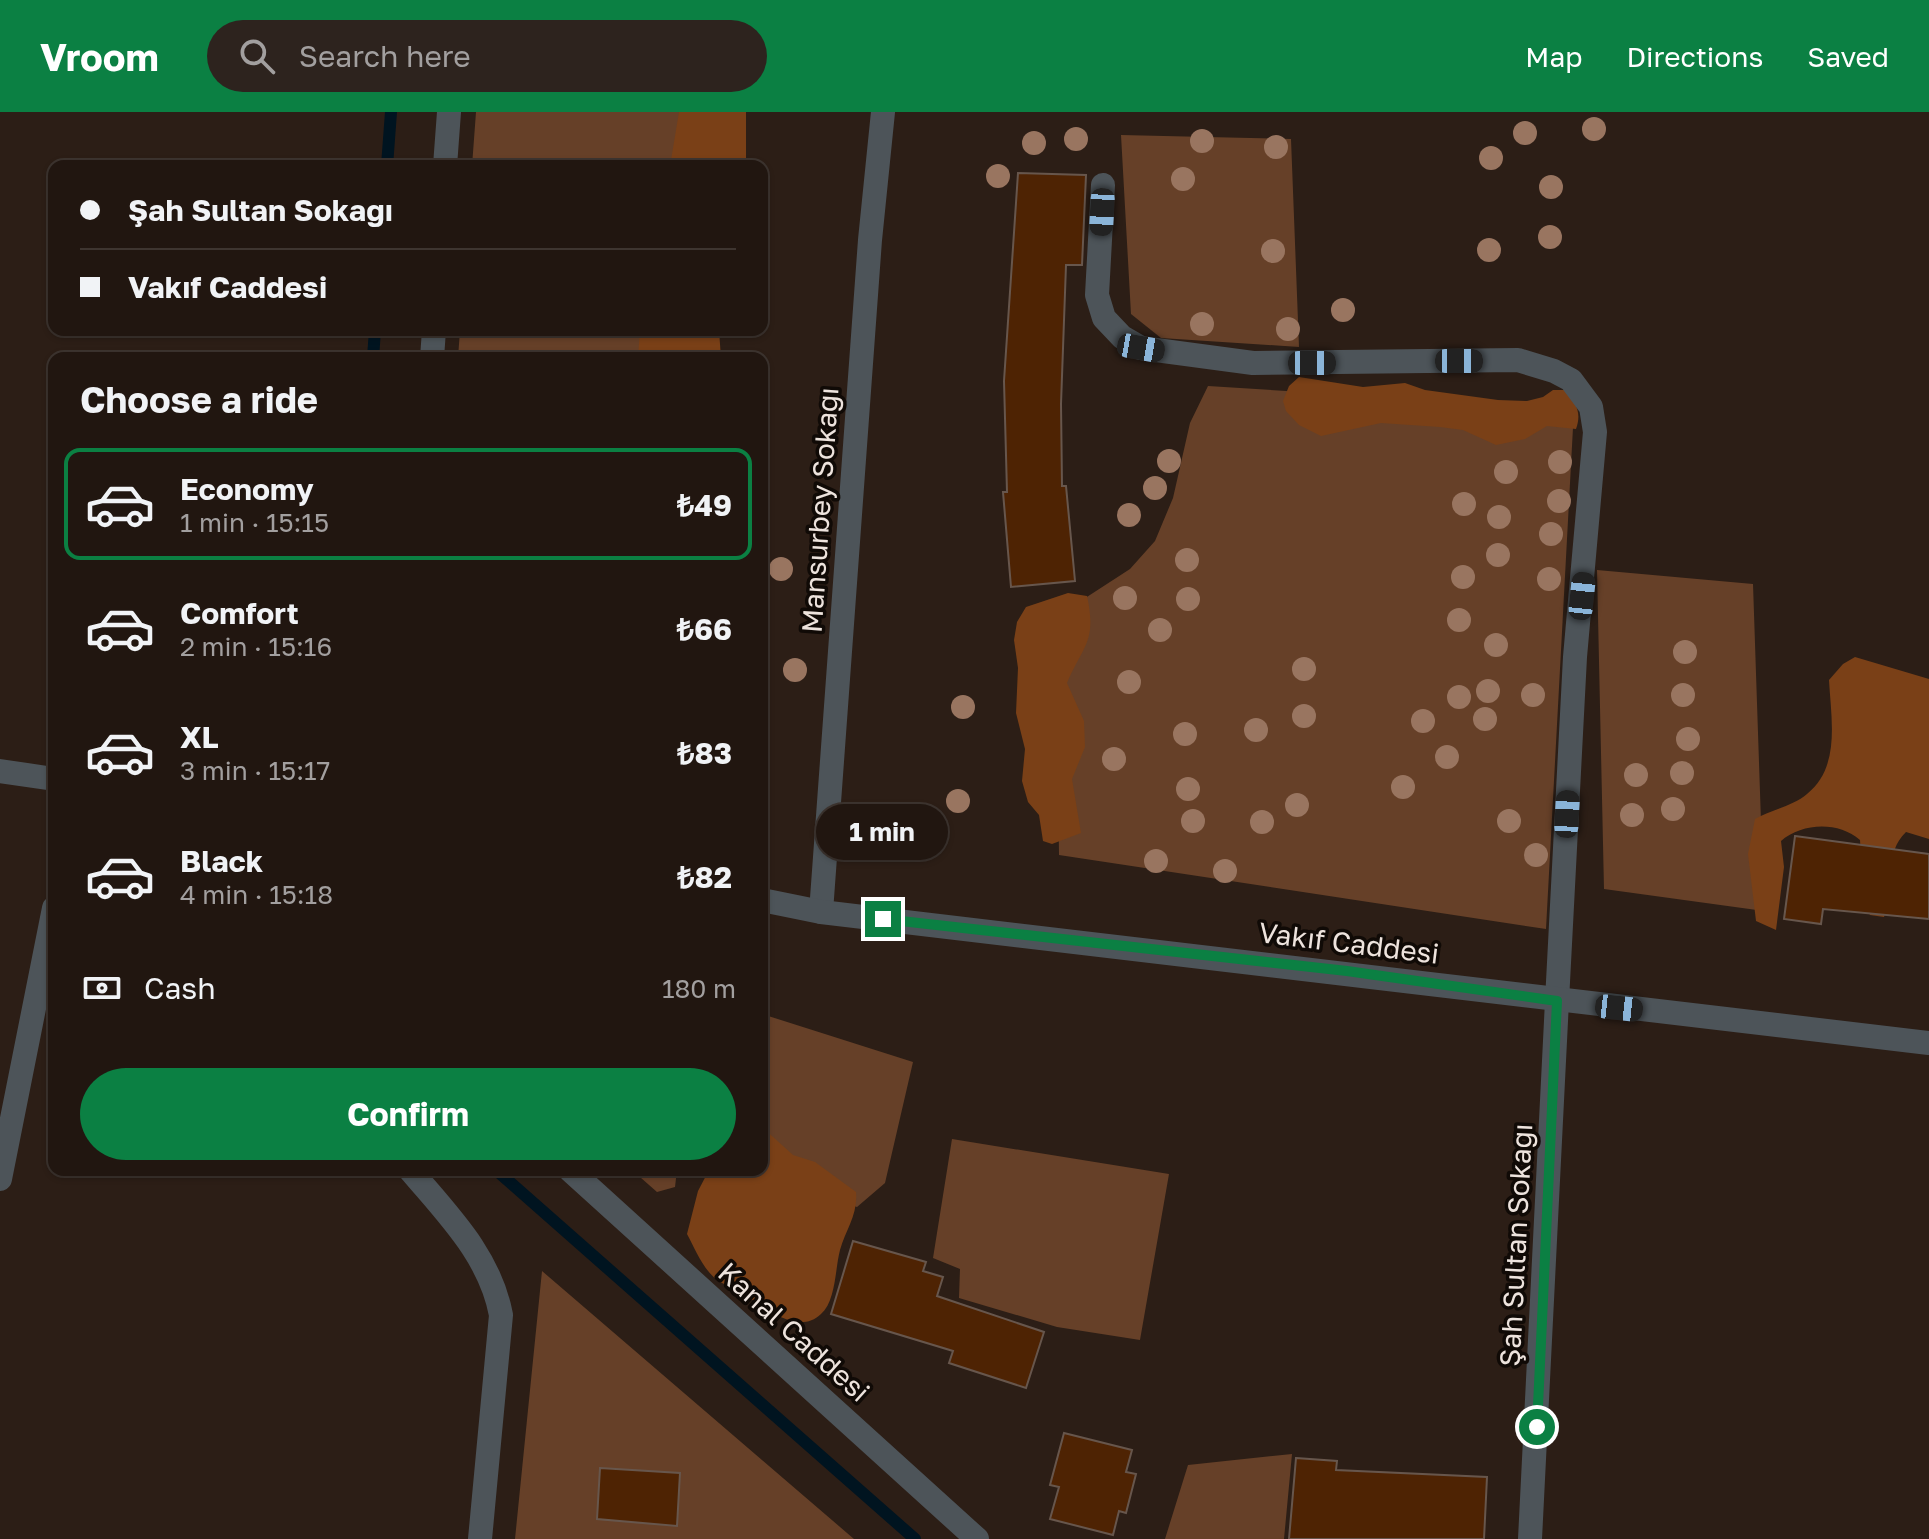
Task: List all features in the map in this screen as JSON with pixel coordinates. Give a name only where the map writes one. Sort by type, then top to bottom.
[{"type":"street","points":[[445,160],[449,112]]},
{"type":"street","name":"Mansurbey Sokağı","points":[[821,912],[870,240],[883,112]]},
{"type":"street","name":"Şah Sultan Sokağı","points":[[1103,185],[1097,295],[1104,318],[1122,337],[1141,348],[1253,363],[1518,360],[1554,371],[1571,380],[1591,407],[1595,432],[1593,471],[1575,657],[1530,1539]]},
{"type":"street","points":[[0,771],[48,778]]},
{"type":"street","name":"Vakıf Caddesi","points":[[768,901],[821,912],[1347,971],[1557,1001],[1929,1043]]},
{"type":"street","points":[[0,1179],[48,938]]},
{"type":"street","points":[[415,1176],[468,1238],[482,1260],[499,1303],[502,1336],[480,1539]]},
{"type":"street","name":"Kanal Caddesi","points":[[577,1176],[977,1539]]},
{"type":"shaded area","points":[[476,112],[692,112],[688,160],[472,160]]},
{"type":"shaded area","points":[[679,112],[746,112],[746,160],[671,160]]},
{"type":"shaded area","points":[[1121,135],[1291,139],[1299,347],[1161,338],[1131,314]]},
{"type":"shaded area","points":[[460,336],[674,336],[673,352],[458,352]]},
{"type":"shaded area","points":[[640,336],[719,336],[721,352],[638,352]]},
{"type":"shaded area","points":[[1299,377],[1363,387],[1405,383],[1425,390],[1498,400],[1527,401],[1543,397],[1553,390],[1566,390],[1577,408],[1578,423],[1576,429],[1547,426],[1525,439],[1496,445],[1463,430],[1381,423],[1321,436],[1299,425],[1286,411],[1283,401],[1289,386]]},
{"type":"shaded area","points":[[1208,386],[1574,409],[1546,929],[1059,855],[1056,617],[1130,569],[1155,541],[1173,498],[1190,423]]},
{"type":"shaded area","points":[[1597,570],[1753,584],[1764,911],[1604,889]]},
{"type":"shaded area","points":[[1068,593],[1087,596],[1090,611],[1087,642],[1067,683],[1084,721],[1085,747],[1072,779],[1081,833],[1052,844],[1043,841],[1039,815],[1028,802],[1022,781],[1025,749],[1016,713],[1018,668],[1014,640],[1017,622],[1026,607]]},
{"type":"shaded area","points":[[1855,657],[1929,679],[1929,839],[1906,832],[1900,839],[1894,853],[1892,892],[1884,917],[1870,915],[1864,903],[1860,840],[1831,827],[1809,828],[1790,835],[1781,841],[1784,867],[1776,930],[1756,921],[1748,854],[1755,819],[1789,805],[1818,783],[1825,770],[1832,741],[1829,680],[1843,664]]},
{"type":"shaded area","points":[[768,1016],[913,1062],[885,1183],[857,1207],[763,1176],[768,1176]]},
{"type":"shaded area","points":[[768,1132],[793,1155],[815,1162],[856,1192],[855,1208],[840,1250],[830,1301],[821,1314],[801,1322],[778,1316],[712,1275],[703,1265],[687,1234],[698,1191],[706,1176],[768,1176]]},
{"type":"shaded area","points":[[952,1139],[1169,1174],[1140,1340],[1057,1327],[959,1298],[960,1269],[933,1258]]},
{"type":"shaded area","points":[[639,1176],[676,1176],[675,1187],[657,1192]]},
{"type":"shaded area","points":[[542,1271],[854,1539],[515,1539]]},
{"type":"shaded area","points":[[1292,1454],[1284,1539],[1165,1539],[1188,1465]]},
{"type":"building","points":[[1018,173],[1086,175],[1082,265],[1066,265],[1061,404],[1062,486],[1066,486],[1075,581],[1011,587],[1003,492],[1007,492],[1004,381]]},
{"type":"building","points":[[1795,836],[1929,854],[1929,919],[1823,909],[1821,924],[1784,919]]},
{"type":"building","points":[[853,1241],[926,1262],[923,1271],[943,1277],[937,1296],[1044,1332],[1026,1388],[949,1363],[953,1351],[831,1314]]},
{"type":"building","points":[[1064,1433],[1132,1450],[1126,1472],[1136,1474],[1126,1513],[1119,1511],[1113,1535],[1050,1519],[1059,1487],[1050,1485]]},
{"type":"building","points":[[1296,1458],[1337,1461],[1336,1470],[1487,1477],[1484,1539],[1289,1539]]},
{"type":"building","points":[[600,1468],[680,1473],[677,1526],[597,1519]]},
{"type":"waterway","points":[[387,160],[391,112]]},
{"type":"waterway","points":[[373,352],[375,336]]},
{"type":"waterway","points":[[503,1176],[915,1539]]},
{"type":"route","points":[[883,919],[1347,971],[1557,1001],[1537,1427]]}]
